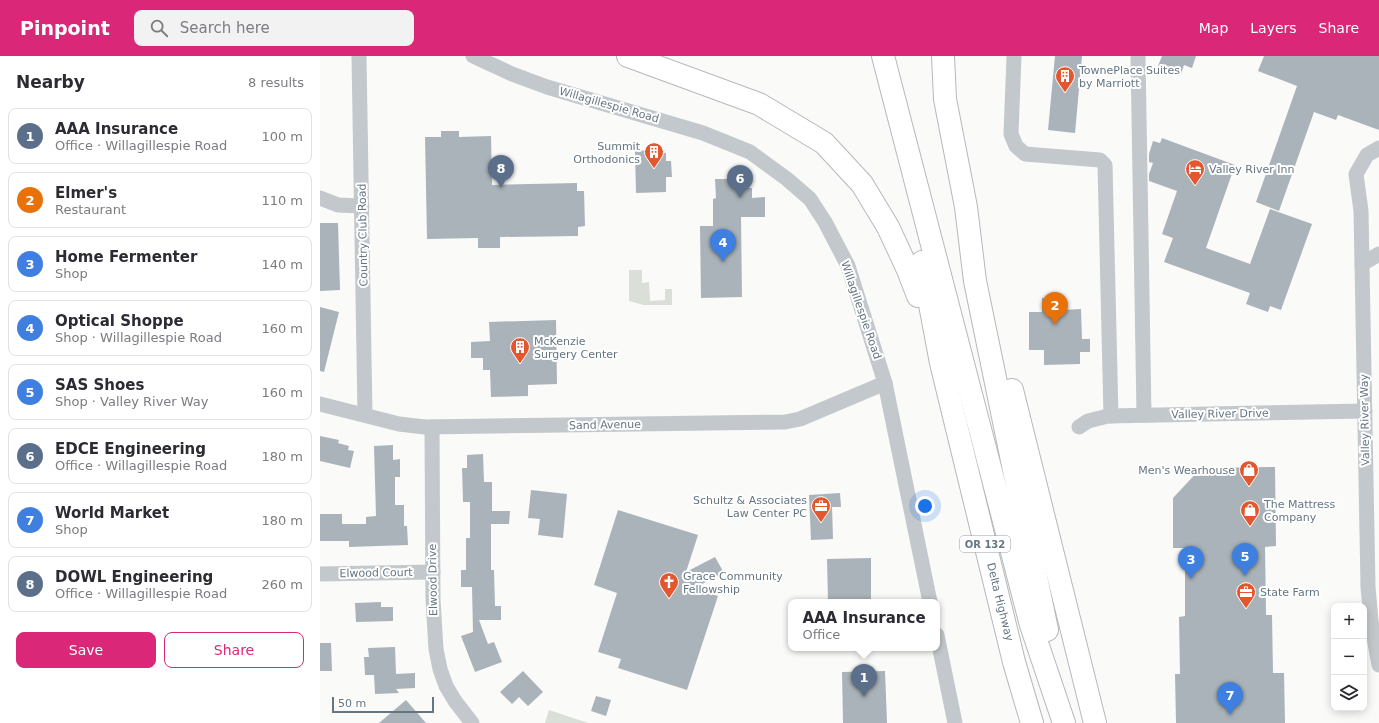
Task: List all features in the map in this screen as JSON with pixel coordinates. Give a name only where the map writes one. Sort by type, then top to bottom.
[{"type":"highway","points":[[628,56],[759,104],[824,143],[862,184],[888,227],[908,270],[941,363]]},
{"type":"highway","points":[[868,56],[923,267],[941,363]]},
{"type":"highway","points":[[884,56],[1029,617],[1065,723]]},
{"type":"highway","points":[[943,56],[945,99],[966,207],[975,281],[1065,723]]},
{"type":"highway","points":[[966,207],[987,279],[998,334],[1095,723]]},
{"type":"highway","name":"Delta Highway","points":[[941,363],[1014,662],[1032,723]]},
{"type":"street","name":"Country Club Road","points":[[359,56],[365,415]]},
{"type":"street","name":"Willagillespie Road","points":[[473,56],[512,74],[547,87],[703,133],[750,152],[787,179],[810,199],[825,222],[848,266],[885,383],[929,599]]},
{"type":"street","points":[[1014,56],[1011,134],[1016,146],[1025,154],[1100,160],[1105,165],[1111,416]]},
{"type":"street","points":[[1138,56],[1144,415]]},
{"type":"street","name":"Valley River Way","points":[[1379,148],[1367,155],[1356,174],[1361,211],[1368,587],[1371,621],[1379,665]]},
{"type":"street","points":[[320,198],[338,205],[362,206]]},
{"type":"street","points":[[1362,264],[1379,254]]},
{"type":"street","name":"Sand Avenue","points":[[320,404],[399,424],[432,427],[792,422],[805,418],[885,383]]},
{"type":"street","name":"Valley River Drive","points":[[1079,427],[1088,421],[1111,416],[1364,411]]},
{"type":"street","name":"Elwood Drive","points":[[432,427],[434,622],[437,659],[450,693],[472,723]]},
{"type":"street","points":[[1366,476],[1379,468]]},
{"type":"street","name":"Elwood Court","points":[[320,574],[433,572]]},
{"type":"street","points":[[940,650],[955,723]]},
{"type":"shaded area","points":[[629,270],[642,270],[642,283],[649,282],[650,301],[665,300],[665,289],[672,289],[672,305],[644,305],[629,301]]},
{"type":"shaded area","points":[[549,710],[588,723],[545,723]]},
{"type":"building","name":"TownePlace Suites by Marriott","points":[[1055,56],[1082,56],[1075,133],[1048,130]]},
{"type":"building","points":[[1162,56],[1196,56],[1192,68],[1184,65],[1181,74],[1158,66]]},
{"type":"building","points":[[1264,56],[1379,56],[1379,130],[1338,115],[1336,120],[1314,112],[1279,211],[1256,202],[1297,86],[1258,71]]},
{"type":"building","points":[[441,131],[459,131],[459,137],[491,136],[492,185],[577,183],[577,191],[584,191],[585,226],[578,227],[578,236],[500,237],[500,248],[478,248],[478,238],[427,239],[425,137],[441,137]]},
{"type":"building","points":[[1162,138],[1235,165],[1206,248],[1250,264],[1270,209],[1312,224],[1281,310],[1270,306],[1268,312],[1246,304],[1250,293],[1164,262],[1173,238],[1162,234],[1177,191],[1149,181],[1149,174],[1153,163],[1149,162],[1149,154],[1153,141],[1160,143]]},
{"type":"building","name":"Summit Orthodonics","points":[[654,150],[654,153],[666,153],[666,161],[671,161],[672,177],[666,177],[666,192],[636,193],[635,151]]},
{"type":"building","points":[[715,179],[733,179],[733,188],[752,188],[752,198],[765,197],[765,217],[741,217],[742,297],[701,298],[700,226],[713,226],[713,199],[716,198]]},
{"type":"building","points":[[320,223],[338,223],[340,290],[320,291]]},
{"type":"building","points":[[1042,298],[1063,298],[1063,310],[1081,309],[1082,339],[1090,339],[1090,352],[1080,352],[1080,364],[1044,365],[1044,350],[1029,350],[1029,312],[1042,312]]},
{"type":"building","points":[[320,307],[339,312],[324,372],[320,371]]},
{"type":"building","name":"McKenzie Surgery Center","points":[[556,320],[557,384],[528,385],[528,396],[491,397],[490,370],[483,370],[483,358],[471,358],[471,342],[490,341],[489,322]]},
{"type":"building","points":[[320,436],[339,440],[338,443],[349,446],[348,450],[354,451],[350,468],[320,461]]},
{"type":"building","points":[[393,445],[393,460],[400,459],[400,477],[395,477],[395,505],[404,505],[404,526],[407,526],[408,545],[349,547],[349,541],[320,541],[320,514],[342,514],[342,524],[366,524],[366,517],[376,516],[374,446]]},
{"type":"building","points":[[483,454],[484,482],[492,482],[492,511],[510,511],[509,524],[491,524],[491,570],[494,570],[495,606],[501,606],[501,620],[479,620],[488,644],[494,642],[502,662],[475,672],[461,636],[473,632],[472,587],[461,587],[461,570],[466,570],[466,538],[470,538],[470,502],[463,502],[462,468],[467,468],[467,455]]},
{"type":"building","points":[[1275,467],[1276,546],[1265,547],[1266,615],[1272,615],[1273,673],[1284,673],[1285,723],[1176,723],[1175,674],[1180,674],[1179,617],[1185,616],[1185,548],[1173,548],[1173,498],[1201,468]]},
{"type":"building","points":[[531,490],[567,494],[563,538],[538,535],[540,519],[528,518]]},
{"type":"building","name":"Schultz & Associates Law Center PC","points":[[840,493],[841,507],[832,507],[833,539],[811,540],[809,495]]},
{"type":"building","name":"Grace Community Fellowship","points":[[618,510],[698,535],[686,572],[715,557],[724,573],[694,588],[718,596],[687,690],[618,668],[621,659],[598,652],[617,593],[594,585]]},
{"type":"building","points":[[871,558],[871,599],[828,599],[827,559]]},
{"type":"building","points":[[381,602],[381,607],[393,607],[393,621],[356,622],[355,603]]},
{"type":"building","points":[[320,643],[331,643],[332,671],[320,671]]},
{"type":"building","points":[[395,647],[396,674],[415,673],[415,688],[396,689],[399,693],[375,694],[374,675],[365,675],[364,657],[369,657],[368,648]]},
{"type":"building","points":[[523,671],[543,692],[528,706],[519,697],[512,704],[500,692]]},
{"type":"building","points":[[885,671],[887,723],[843,723],[842,672]]},
{"type":"building","points":[[596,696],[611,700],[606,716],[591,711]]},
{"type":"building","points":[[406,700],[426,723],[379,723]]},
{"type":"place","name":"TownePlace Suites by Marriott","points":[[1065,93]]},
{"type":"place","name":"Summit Orthodonics","points":[[654,169]]},
{"type":"place","name":"Valley River Inn","points":[[1195,186]]},
{"type":"place","name":"DOWL Engineering","points":[[501,188]]},
{"type":"place","name":"EDCE Engineering","points":[[740,198]]},
{"type":"place","name":"Optical Shoppe","points":[[723,262]]},
{"type":"place","name":"Elmer's","points":[[1055,325]]},
{"type":"place","name":"McKenzie Surgery Center","points":[[520,364]]},
{"type":"place","name":"Men's Wearhouse","points":[[1249,487]]},
{"type":"place","name":"Schultz & Associates Law Center PC","points":[[821,523]]},
{"type":"place","name":"The Mattress Company","points":[[1250,527]]},
{"type":"place","name":"SAS Shoes","points":[[1245,576]]},
{"type":"place","name":"Home Fermenter","points":[[1191,579]]},
{"type":"place","name":"Grace Community Fellowship","points":[[669,599]]},
{"type":"place","name":"State Farm","points":[[1246,609]]},
{"type":"place","name":"AAA Insurance","points":[[864,697]]},
{"type":"place","name":"World Market","points":[[1230,715]]}]
